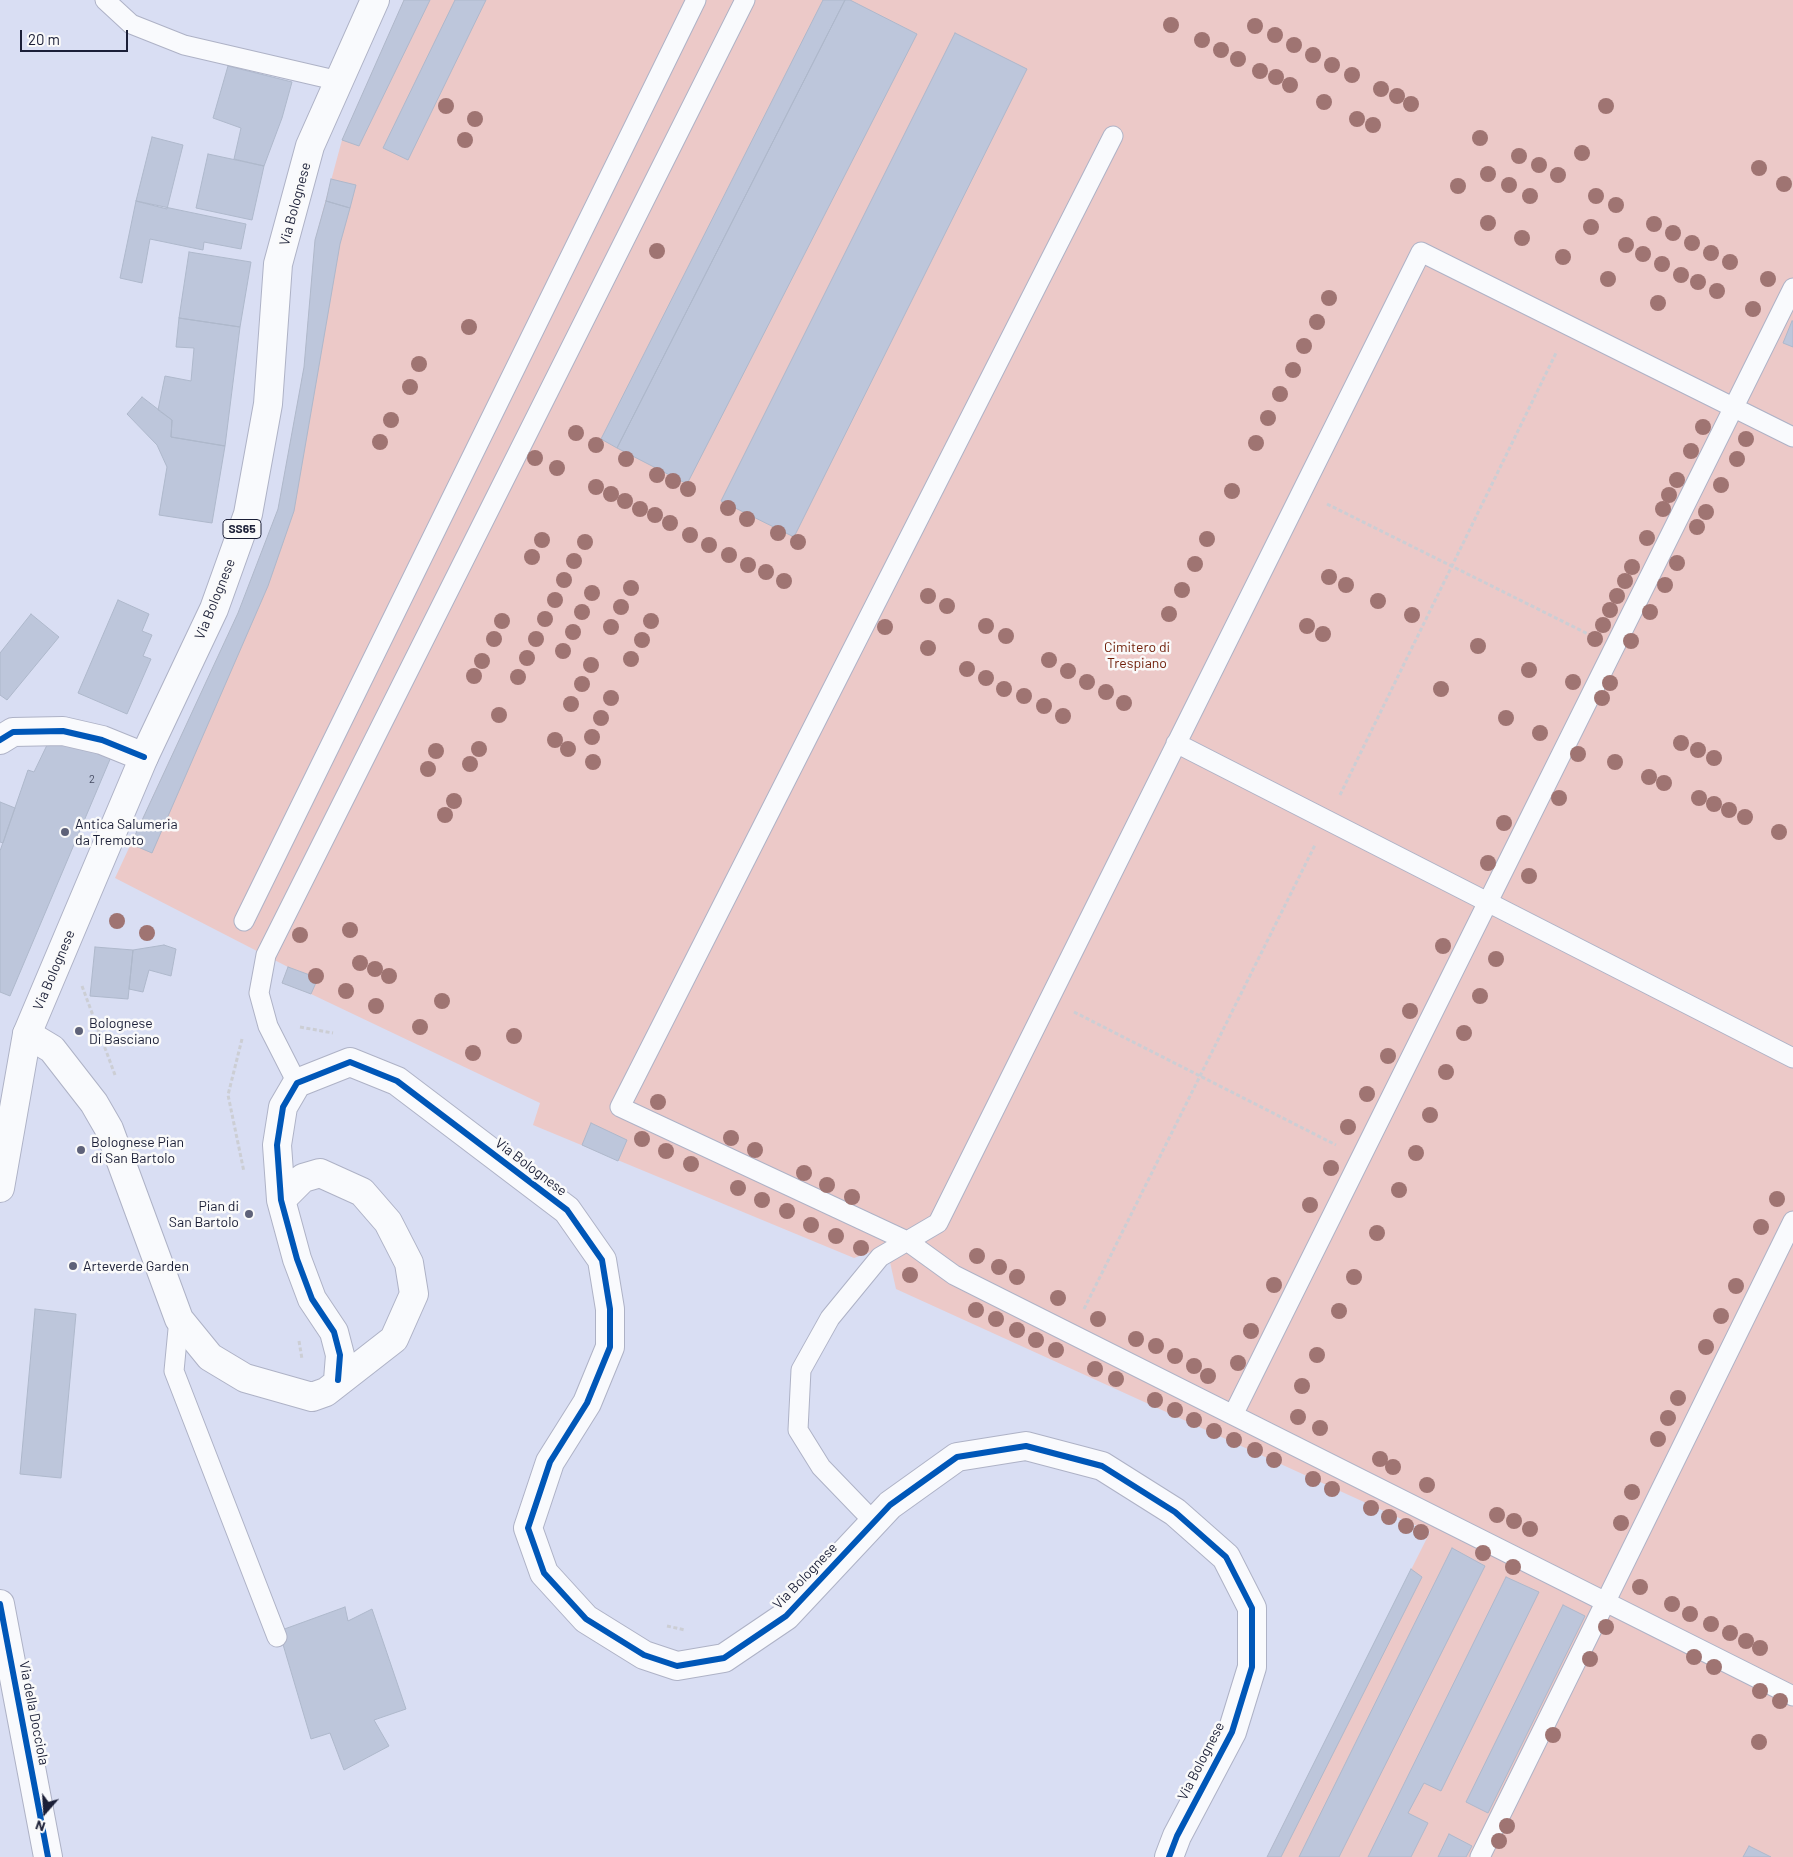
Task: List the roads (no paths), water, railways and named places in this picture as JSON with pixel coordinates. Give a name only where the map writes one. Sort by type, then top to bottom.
[{"type":"street","name":"Via Bolognese","points":[[0,1188],[27,1034],[144,757],[214,609],[248,514],[268,404],[278,264],[310,146],[375,0]]},
{"type":"street","points":[[0,740],[13,732],[64,731],[102,740],[144,757]]},
{"type":"street","points":[[27,1034],[52,1049],[94,1103],[109,1129],[179,1319],[210,1356],[245,1378],[312,1397],[326,1392],[338,1380],[394,1339],[414,1294],[409,1263],[388,1222],[362,1192],[320,1173],[303,1178],[281,1200]]},
{"type":"street","name":"Via Bolognese","points":[[297,1083],[350,1062],[397,1081],[567,1210],[602,1260],[610,1309],[610,1347],[587,1403],[550,1462],[528,1528],[544,1574],[586,1619],[644,1655],[677,1666],[724,1658],[786,1616],[890,1505],[957,1457],[1026,1446],[1102,1466],[1175,1512],[1226,1558],[1252,1608],[1252,1667],[1232,1732],[1177,1836],[1170,1857]]},
{"type":"street","points":[[297,1083],[283,1108],[277,1145],[281,1200],[297,1259],[312,1299],[334,1332],[340,1355],[338,1380]]},
{"type":"street","name":"Via della Docciola","points":[[0,1604],[48,1857]]},
{"type":"lane","points":[[105,0],[131,24],[184,45],[339,81]]},
{"type":"lane","points":[[244,921],[696,0]]},
{"type":"lane","points":[[297,1083],[268,1026],[258,993],[266,955],[745,0]]},
{"type":"lane","points":[[1113,136],[620,1107],[907,1241],[954,1275],[1793,1696]]},
{"type":"lane","points":[[874,1522],[821,1467],[798,1430],[801,1370],[830,1318],[880,1257],[938,1224],[1421,252],[1793,438]]},
{"type":"lane","points":[[1233,1415],[1793,288]]},
{"type":"lane","points":[[1176,743],[1793,1058]]},
{"type":"lane","points":[[1480,1857],[1793,1221]]},
{"type":"lane","points":[[179,1319],[174,1371],[277,1636]]},
{"type":"place","name":"Antica Salumeria da Tremoto","points":[[65,832]]},
{"type":"place","name":"Bolognese Di Basciano","points":[[79,1031]]},
{"type":"place","name":"Bolognese Pian di San Bartolo","points":[[81,1150]]},
{"type":"place","name":"Pian di San Bartolo","points":[[249,1214]]},
{"type":"place","name":"Arteverde Garden","points":[[73,1266]]},
{"type":"park label","name":"Cimitero di Trespiano","points":[[1137,656]]}]
